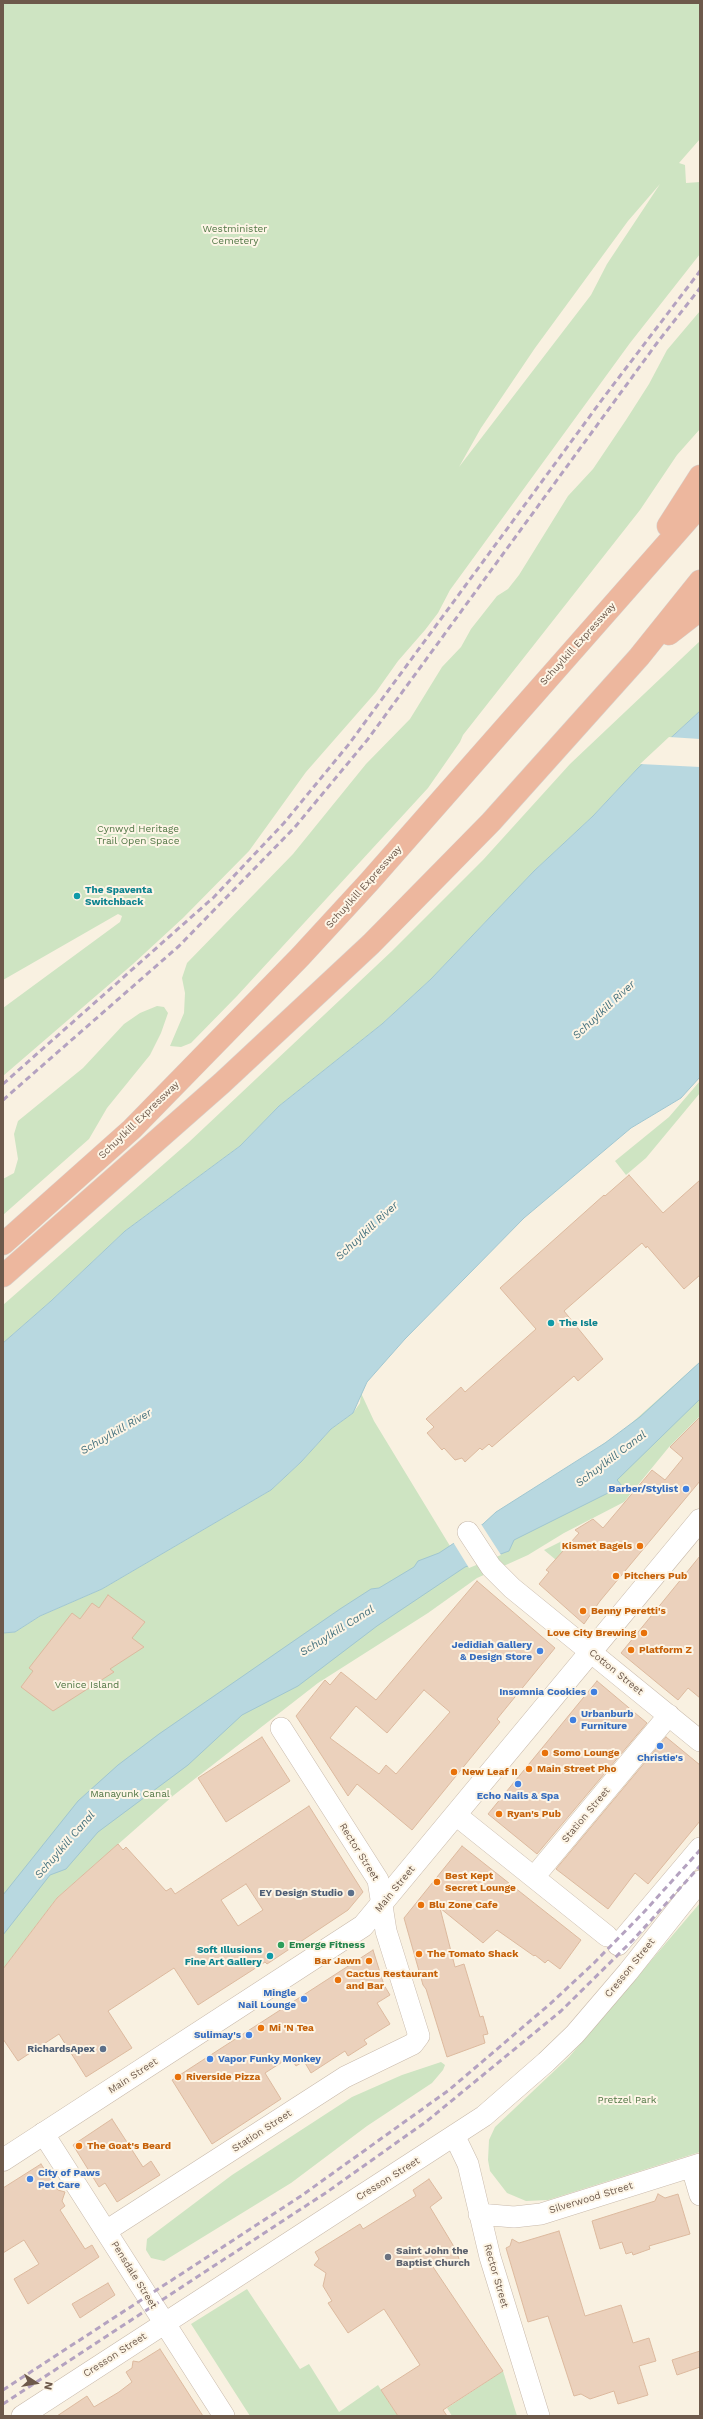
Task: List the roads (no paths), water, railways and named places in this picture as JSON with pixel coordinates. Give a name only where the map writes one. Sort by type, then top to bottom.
[{"type":"highway","points":[[633,582],[700,476]]},
{"type":"highway","name":"Schuylkill Expressway","points":[[3,1244],[132,1129],[200,1060],[369,882],[700,506]]},
{"type":"highway","points":[[3,1276],[222,1083],[371,944],[437,879],[496,816],[639,657],[700,581]]},
{"type":"highway","points":[[639,657],[700,610]]},
{"type":"street","name":"Main Street","points":[[3,2160],[348,1938],[362,1926],[383,1904],[700,1520]]},
{"type":"street","name":"Cotton Street","points":[[468,1532],[488,1563],[512,1588],[700,1741]]},
{"type":"street","name":"Station Street","points":[[534,1877],[669,1715]]},
{"type":"street","name":"Rector Street","points":[[280,1728],[374,1873],[381,1891],[386,1931],[419,2036]]},
{"type":"street","points":[[456,1815],[623,1949]]},
{"type":"street","name":"Cresson Street","points":[[22,2416],[164,2323],[455,2137],[510,2096],[575,2034],[623,1949],[700,1848]]},
{"type":"street","name":"Cresson Street","points":[[623,1949],[700,1881]]},
{"type":"street","name":"Station Street","points":[[106,2230],[345,2077],[413,2044],[419,2036]]},
{"type":"street","name":"Pensdale Street","points":[[43,2133],[224,2416]]},
{"type":"street","name":"Rector Street","points":[[455,2137],[468,2164],[479,2214],[506,2313],[539,2416]]},
{"type":"street","points":[[696,2166],[700,2195]]},
{"type":"street","name":"Silverwood Street","points":[[479,2214],[509,2217],[541,2214],[696,2166]]},
{"type":"water","name":"Schuylkill River","points":[[700,711],[700,1077],[681,1098],[631,1128],[524,1218],[405,1339],[367,1382],[353,1413],[331,1429],[301,1462],[271,1490],[102,1589],[40,1616],[15,1632],[3,1633],[3,1343],[51,1301],[125,1231],[240,1146],[279,1106],[382,1024],[431,979],[534,871],[593,816],[638,768]]},
{"type":"water","name":"Manayunk Canal","points":[[700,1362],[700,1399],[617,1480],[622,1486],[514,1540],[509,1551],[465,1567],[377,1626],[298,1686],[242,1715],[188,1765],[98,1832],[66,1869],[50,1875],[3,1935],[3,1895],[78,1801],[118,1765],[159,1734],[340,1609],[371,1589],[379,1588],[414,1567],[418,1561],[439,1553],[483,1524],[496,1512],[605,1443],[640,1417]]},
{"type":"railway","points":[[3,1084],[214,897],[284,823],[349,744],[604,397],[700,271]]},
{"type":"railway","points":[[3,1100],[179,946],[295,827],[368,739],[657,343],[700,288]]},
{"type":"railway","points":[[3,2390],[301,2196],[449,2090],[550,2004],[594,1963],[644,1912],[700,1850]]},
{"type":"railway","points":[[3,2404],[327,2192],[427,2121],[561,2011],[633,1940],[700,1866]]},
{"type":"place","name":"The Spaventa Switchback","points":[[77,896]]},
{"type":"place","name":"The Isle","points":[[551,1323]]},
{"type":"place","name":"Barber/Stylist","points":[[686,1489]]},
{"type":"place","name":"Kismet Bagels","points":[[640,1546]]},
{"type":"place","name":"Pitchers Pub","points":[[616,1576]]},
{"type":"place","name":"Benny Peretti's","points":[[583,1611]]},
{"type":"place","name":"Love City Brewing","points":[[644,1633]]},
{"type":"place","name":"Platform Z","points":[[631,1650]]},
{"type":"place","name":"Jedidiah Gallery & Design Store","points":[[540,1651]]},
{"type":"place","name":"Insomnia Cookies","points":[[594,1692]]},
{"type":"place","name":"Urbanburb Furniture","points":[[573,1720]]},
{"type":"place","name":"Christie's","points":[[660,1746]]},
{"type":"place","name":"Somo Lounge","points":[[545,1753]]},
{"type":"place","name":"Main Street Pho","points":[[529,1769]]},
{"type":"place","name":"New Leaf II","points":[[454,1772]]},
{"type":"place","name":"Echo Nails & Spa","points":[[518,1784]]},
{"type":"place","name":"Ryan's Pub","points":[[499,1814]]},
{"type":"place","name":"Best Kept Secret Lounge","points":[[437,1882]]},
{"type":"place","name":"EY Design Studio","points":[[351,1893]]},
{"type":"place","name":"Blu Zone Cafe","points":[[421,1905]]},
{"type":"place","name":"Emerge Fitness","points":[[281,1945]]},
{"type":"place","name":"The Tomato Shack","points":[[419,1954]]},
{"type":"place","name":"Soft Illusions Fine Art Gallery","points":[[270,1956]]},
{"type":"place","name":"Bar Jawn","points":[[369,1961]]},
{"type":"place","name":"Cactus Restaurant and Bar","points":[[338,1980]]},
{"type":"place","name":"Mingle Nail Lounge","points":[[304,1999]]},
{"type":"place","name":"Mi 'N Tea","points":[[261,2028]]},
{"type":"place","name":"Sulimay's","points":[[249,2035]]},
{"type":"place","name":"RichardsApex","points":[[103,2049]]},
{"type":"place","name":"Vapor Funky Monkey","points":[[210,2059]]},
{"type":"place","name":"Riverside Pizza","points":[[178,2077]]},
{"type":"place","name":"The Goat's Beard","points":[[79,2146]]},
{"type":"place","name":"City of Paws Pet Care","points":[[30,2179]]},
{"type":"place","name":"Saint John the Baptist Church","points":[[388,2257]]},
{"type":"park label","name":"Westminister Cemetery","points":[[235,234]]},
{"type":"park label","name":"Cynwyd Heritage Trail Open Space","points":[[138,834]]},
{"type":"park label","name":"Venice Island","points":[[87,1685]]},
{"type":"park label","name":"Pretzel Park","points":[[627,2100]]},
{"type":"water label","name":"Schuylkill Canal","points":[[611,1459]]},
{"type":"water label","name":"Schuylkill Canal","points":[[337,1631]]},
{"type":"water label","name":"Schuylkill Canal","points":[[65,1845]]}]
